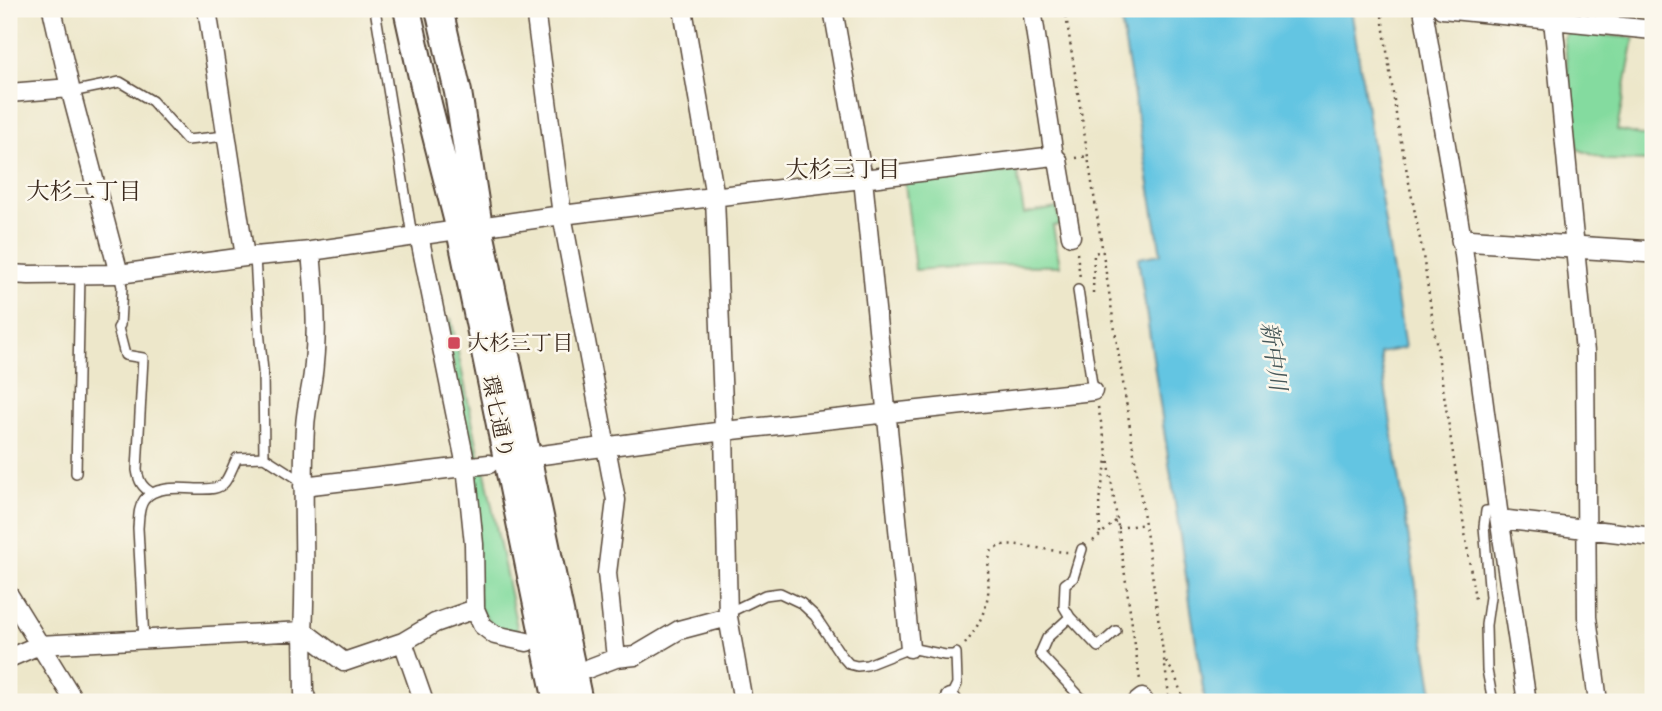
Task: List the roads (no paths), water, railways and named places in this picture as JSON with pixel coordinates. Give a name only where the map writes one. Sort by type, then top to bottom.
[{"type":"main road","points":[[407,9],[428,104],[542,454],[594,702]]},
{"type":"main road","points":[[439,9],[458,92],[469,228],[478,465],[527,642],[539,702]]},
{"type":"main road","name":"環七通り","points":[[469,228],[579,702]]},
{"type":"main road","name":"環七通り","points":[[483,295],[557,702]]},
{"type":"street","points":[[52,9],[70,90],[119,274]]},
{"type":"street","points":[[207,9],[226,136],[250,257]]},
{"type":"street","points":[[535,9],[562,215],[616,500],[607,573],[616,658]]},
{"type":"street","points":[[683,9],[715,197],[728,615],[743,702]]},
{"type":"street","points":[[833,9],[863,179],[910,648]]},
{"type":"street","points":[[1032,9],[1054,156],[1058,160],[1071,236]]},
{"type":"street","points":[[1423,9],[1462,240],[1527,702]]},
{"type":"street","points":[[1442,9],[1552,14],[1653,30]]},
{"type":"street","points":[[1552,14],[1585,352],[1587,617],[1598,702]]},
{"type":"street","points":[[9,93],[70,90]]},
{"type":"street","points":[[9,274],[119,274],[311,251],[562,215],[1054,156]]},
{"type":"street","points":[[416,236],[478,465],[474,544],[475,608],[482,625],[495,635],[527,642]]},
{"type":"street","points":[[1462,240],[1653,252]]},
{"type":"street","points":[[308,702],[304,693],[303,484],[305,424],[314,364],[316,308],[311,251]]},
{"type":"street","points":[[542,454],[724,431],[1093,391]]},
{"type":"street","points":[[303,484],[478,465]]},
{"type":"street","points":[[1499,514],[1587,530],[1653,537]]},
{"type":"street","points":[[9,595],[15,620],[39,645],[75,702]]},
{"type":"street","points":[[9,658],[39,645],[303,631],[344,662],[403,642],[435,623],[475,608]]},
{"type":"street","points":[[587,668],[616,658],[635,656],[680,630],[728,615]]},
{"type":"street","points":[[403,642],[424,702]]},
{"type":"lane","points":[[375,9],[416,236]]},
{"type":"lane","points":[[70,90],[120,82],[152,102],[187,140],[226,136]]},
{"type":"lane","points":[[250,257],[263,371],[264,457]]},
{"type":"lane","points":[[119,274],[122,287],[118,328],[125,355],[143,358],[138,479],[143,487],[152,493]]},
{"type":"lane","points":[[76,472],[80,275]]},
{"type":"lane","points":[[1078,290],[1093,391]]},
{"type":"lane","points":[[144,639],[138,528],[144,500],[152,493],[163,490],[211,489],[224,483],[237,458],[264,457],[303,484]]},
{"type":"lane","points":[[1493,702],[1487,670],[1486,625],[1490,597],[1484,526],[1486,511],[1499,514]]},
{"type":"lane","points":[[1082,549],[1073,578],[1065,584],[1064,607],[1098,647],[1116,631]]},
{"type":"lane","points":[[728,615],[765,595],[780,593],[801,603],[814,616],[841,655],[857,666],[867,665],[910,648],[945,655],[954,654],[957,684],[949,701]]},
{"type":"lane","points":[[1070,617],[1047,638],[1040,654],[1085,702]]},
{"type":"water","name":"新中川","points":[[1119,9],[1351,9],[1405,348],[1380,353],[1434,702],[1205,702],[1138,258],[1161,254]]},
{"type":"place","name":"大杉三丁目","points":[[454,343]]},
{"type":"district","name":"大杉三丁目","points":[[843,169]]},
{"type":"district","name":"大杉二丁目","points":[[84,191]]}]
